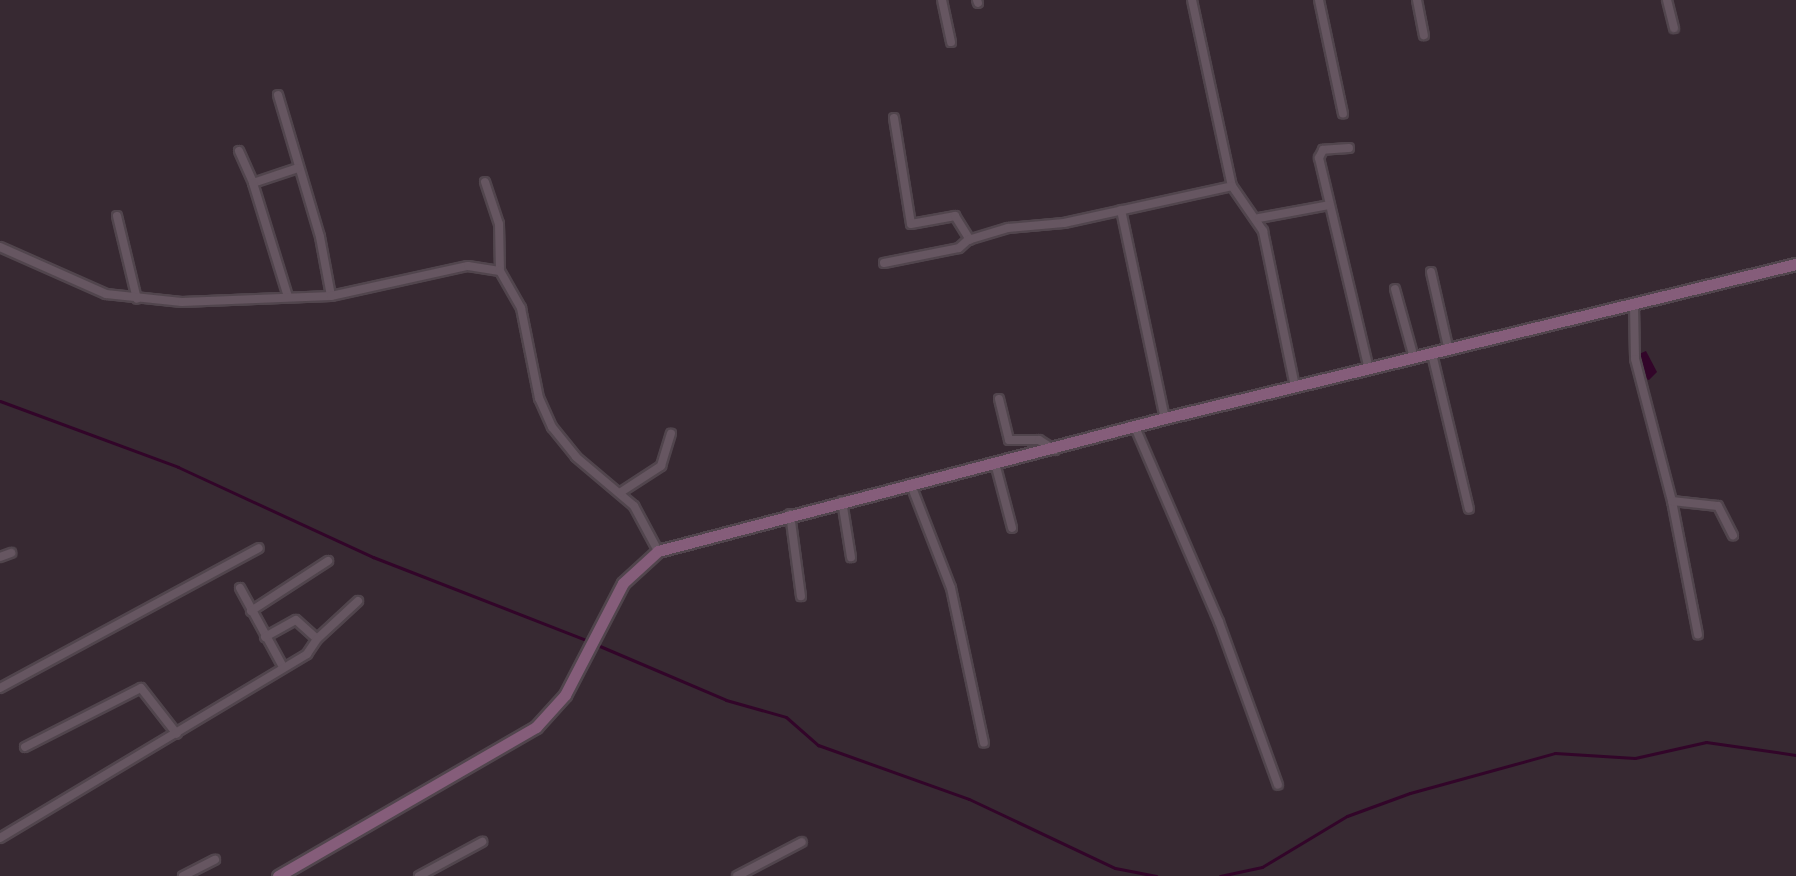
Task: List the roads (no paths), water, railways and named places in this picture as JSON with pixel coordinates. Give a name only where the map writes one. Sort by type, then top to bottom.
[{"type":"street","points":[[942,0],[951,42]]},
{"type":"street","points":[[1192,0],[1232,186],[1259,218],[1295,387]]},
{"type":"street","points":[[1319,0],[1343,114]]},
{"type":"street","points":[[1417,0],[1424,35]]},
{"type":"street","points":[[1667,0],[1674,28]]},
{"type":"street","points":[[278,95],[331,296]]},
{"type":"street","points":[[894,118],[911,224],[955,216],[970,240]]},
{"type":"street","points":[[1349,148],[1320,153],[1329,205],[1369,369]]},
{"type":"street","points":[[239,151],[253,183],[288,297]]},
{"type":"street","points":[[253,183],[298,168]]},
{"type":"street","points":[[485,182],[501,232],[500,271],[521,308],[539,398],[552,427],[576,457],[621,492],[640,514],[658,551]]},
{"type":"street","points":[[884,263],[959,248],[970,240],[1232,186]]},
{"type":"street","points":[[1259,218],[1329,205]]},
{"type":"street","points":[[1121,210],[1165,418]]},
{"type":"street","points":[[117,216],[137,299]]},
{"type":"street","points":[[0,247],[106,294],[137,299],[331,296],[468,266],[500,271]]},
{"type":"street","points":[[278,876],[536,727],[565,695],[594,631],[623,583],[658,551],[790,513],[1056,451],[1165,418],[1796,264]]},
{"type":"street","points":[[1431,272],[1449,351]]},
{"type":"street","points":[[1395,289],[1414,358]]},
{"type":"street","points":[[1634,306],[1635,359],[1672,501],[1698,635]]},
{"type":"street","points":[[1432,354],[1469,509]]},
{"type":"street","points":[[999,399],[1009,440],[1039,440],[1056,451]]},
{"type":"street","points":[[1135,427],[1219,622],[1278,785]]},
{"type":"street","points":[[621,492],[661,466],[671,434]]},
{"type":"street","points":[[995,463],[1012,528]]},
{"type":"street","points":[[911,485],[951,588],[984,743]]},
{"type":"street","points":[[842,501],[851,557]]},
{"type":"street","points":[[1672,501],[1718,506],[1733,535]]},
{"type":"street","points":[[790,513],[801,596]]},
{"type":"street","points":[[0,688],[259,548]]},
{"type":"street","points":[[0,557],[11,553]]},
{"type":"street","points":[[251,611],[328,561]]},
{"type":"street","points":[[240,588],[283,667]]},
{"type":"street","points":[[0,838],[307,654],[317,639],[358,601]]},
{"type":"street","points":[[265,637],[296,620],[317,639]]},
{"type":"street","points":[[25,747],[141,688],[177,734]]},
{"type":"street","points":[[419,876],[482,842]]},
{"type":"street","points":[[737,876],[802,842]]},
{"type":"street","points":[[183,876],[215,860]]},
{"type":"waterway","points":[[0,401],[178,467],[373,557],[588,641]]},
{"type":"waterway","points":[[595,644],[726,700],[786,717],[818,745],[969,799],[1115,868],[1156,876]]},
{"type":"waterway","points":[[1220,876],[1262,867],[1347,816],[1410,793],[1555,753],[1635,758],[1706,742],[1796,755]]}]
